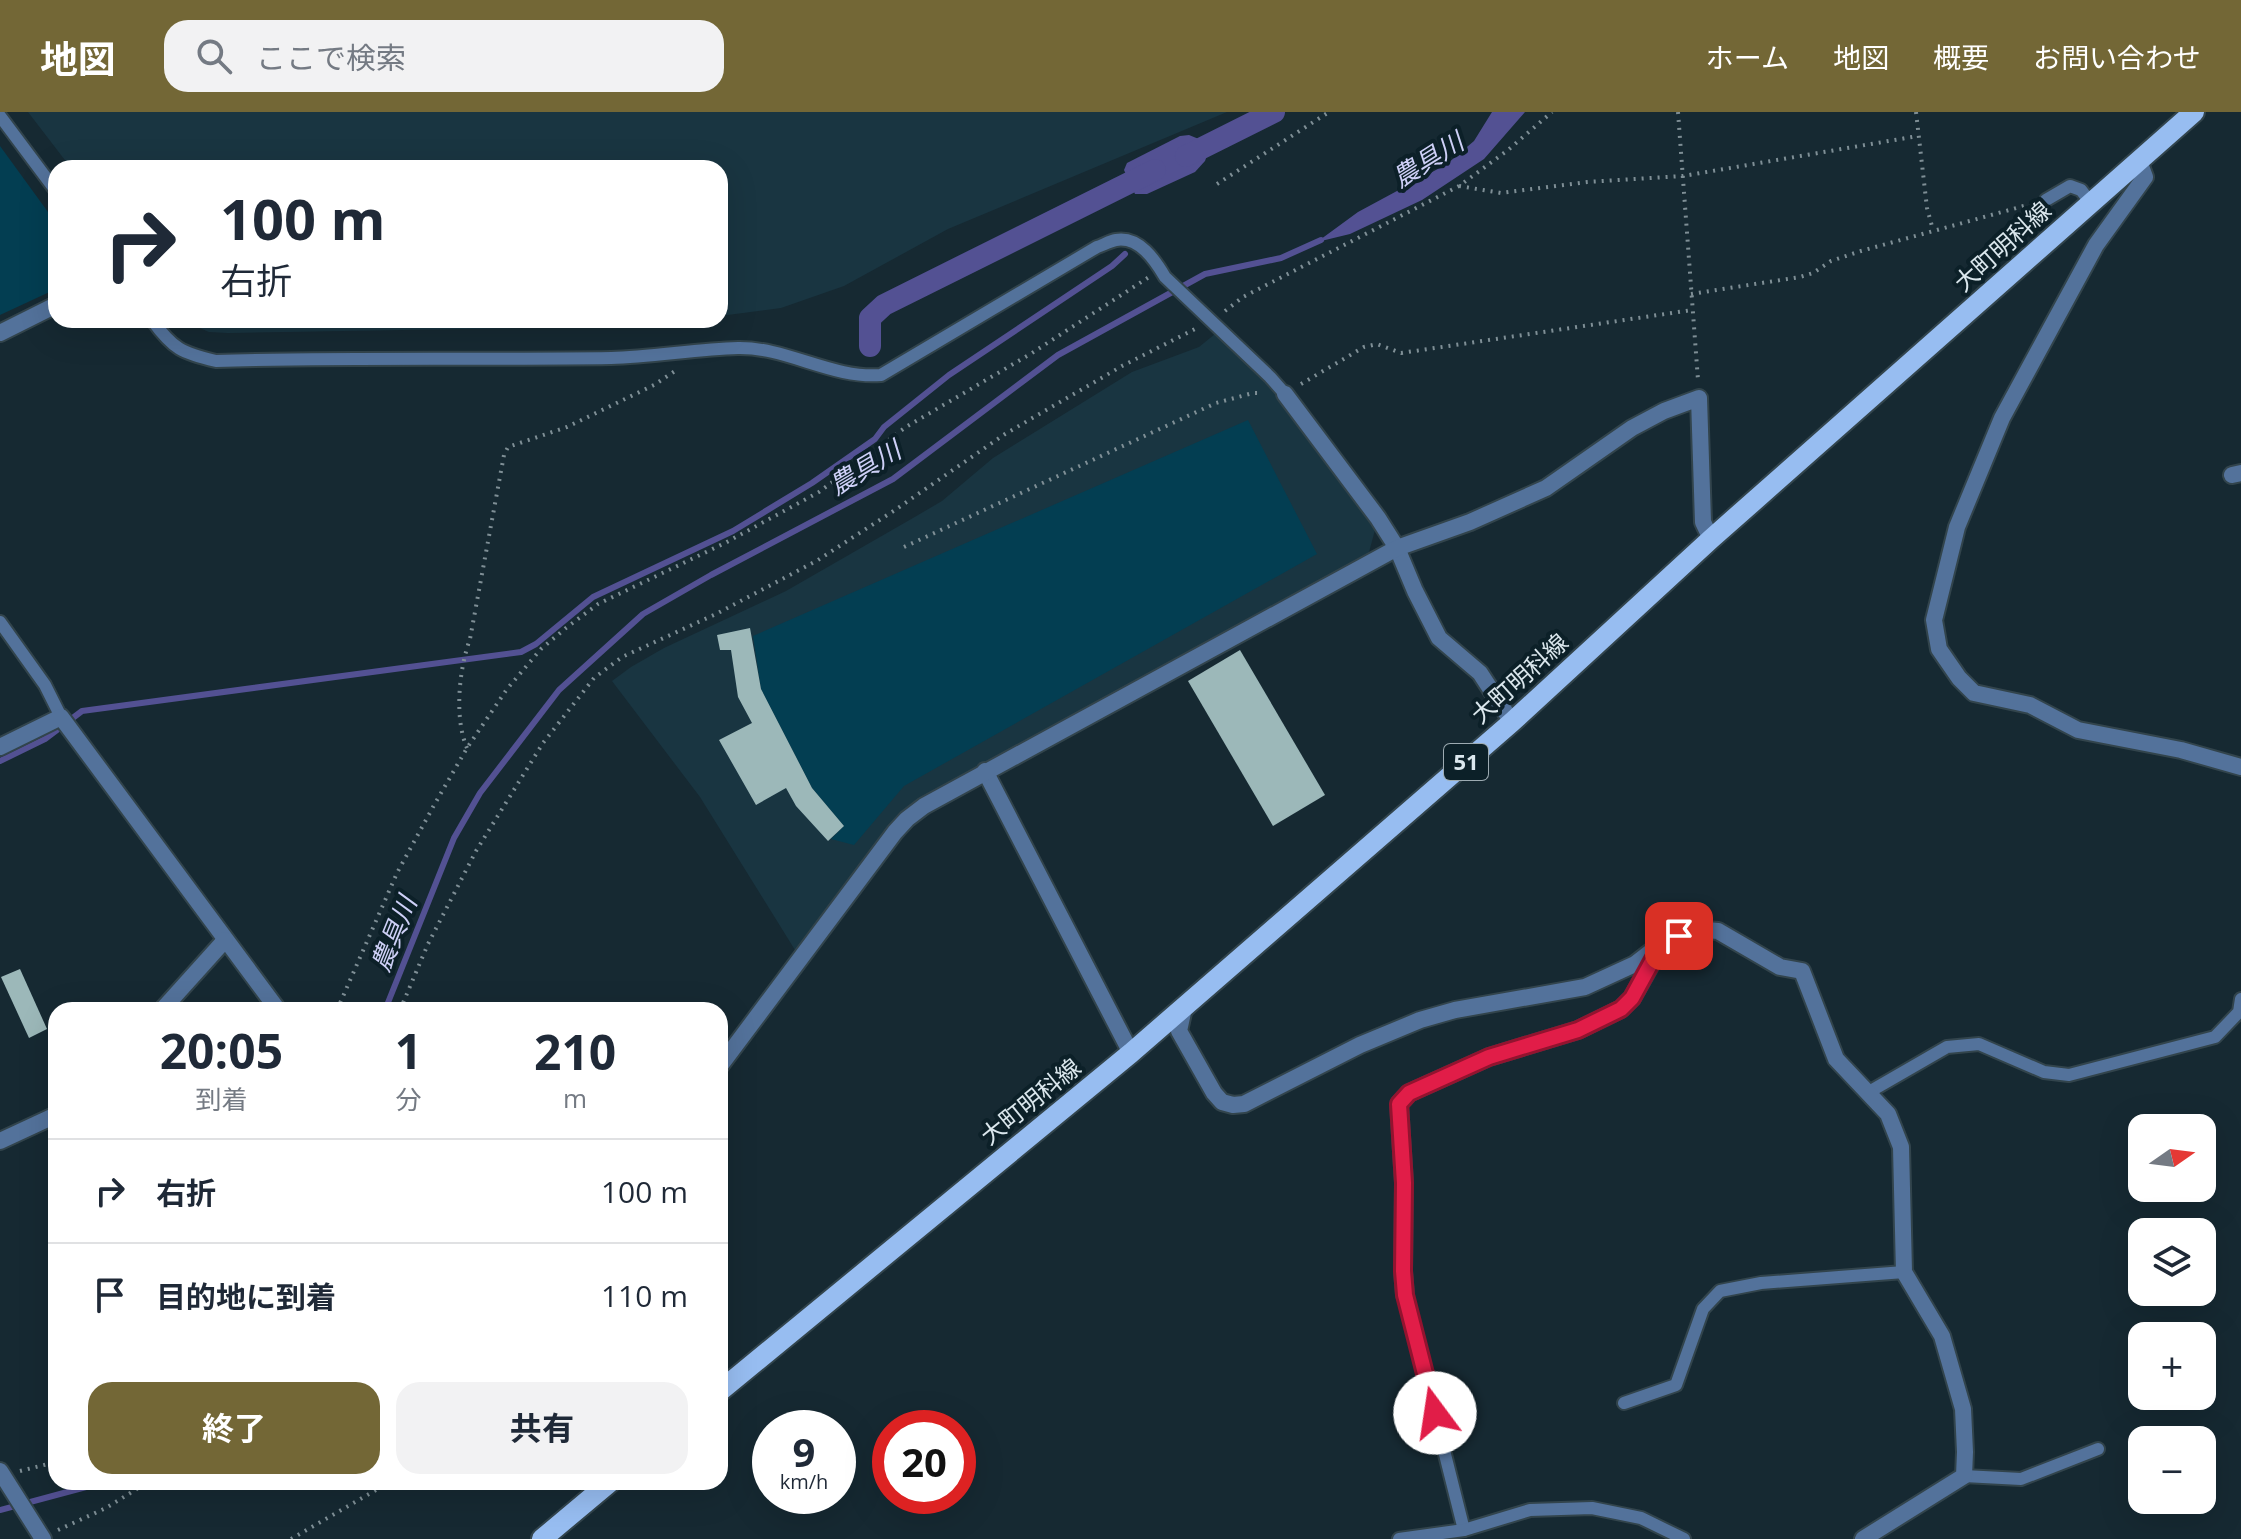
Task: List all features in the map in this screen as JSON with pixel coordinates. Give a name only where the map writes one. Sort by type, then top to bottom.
[{"type":"main road","name":"大町明科線","points":[[728,1384],[1184,1008],[1512,722],[1711,539],[2194,112]]},
{"type":"main road","points":[[542,1539],[600,1490]]},
{"type":"street","points":[[2139,161],[2145,177],[2096,245],[2002,418],[1957,527],[1934,620],[1939,649],[1959,678],[1974,693],[2030,705],[2078,730],[2181,750],[2241,767]]},
{"type":"street","points":[[0,333],[48,309]]},
{"type":"street","points":[[1285,394],[1338,462],[1397,548],[1439,638],[1480,673],[1512,722]]},
{"type":"street","points":[[728,1055],[907,819],[939,796],[1397,548],[1470,522],[1546,488],[1632,428],[1664,411],[1699,398],[1703,522],[1711,539]]},
{"type":"street","points":[[0,747],[61,717],[272,1002]]},
{"type":"street","points":[[985,771],[1131,1053]]},
{"type":"street","points":[[1184,1008],[1179,1031],[1214,1093],[1222,1102],[1233,1105],[1244,1104],[1360,1045],[1420,1020],[1455,1010],[1585,987],[1635,964],[1662,943],[1695,929],[1718,931],[1780,967],[1802,971],[1836,1059],[1888,1114],[1901,1147],[1904,1272],[1942,1336],[1963,1409],[1964,1476],[1863,1539]]},
{"type":"street","points":[[169,1002],[225,940]]},
{"type":"street","points":[[1405,1295],[1404,1183],[1399,1104],[1409,1093],[1489,1057],[1578,1030],[1621,1009],[1632,998],[1662,943]]},
{"type":"street","points":[[0,1141],[48,1119]]},
{"type":"street","points":[[3,1476],[41,1535]]},
{"type":"lane","points":[[0,116],[48,180]]},
{"type":"lane","points":[[2046,200],[2070,186],[2081,190],[2091,203]]},
{"type":"lane","points":[[158,328],[166,339],[187,354],[216,361],[615,358],[742,348],[775,352],[866,376],[881,375],[1116,239],[1131,241],[1154,259],[1163,273],[1207,319],[1285,394]]},
{"type":"lane","points":[[0,622],[45,685],[61,717]]},
{"type":"lane","points":[[1869,1092],[1947,1047],[1979,1044],[2044,1072],[2069,1075],[2215,1037],[2239,1012],[2241,999]]},
{"type":"lane","points":[[1624,1403],[1676,1385],[1703,1309],[1720,1291],[1761,1283],[1904,1272]]},
{"type":"lane","points":[[1405,1295],[1464,1530]]},
{"type":"lane","points":[[1964,1476],[2021,1479],[2098,1449]]},
{"type":"lane","points":[[1399,1539],[1464,1530],[1530,1510],[1592,1508],[1641,1518],[1684,1539]]},
{"type":"path","points":[[1217,184],[1329,112]]},
{"type":"path","points":[[403,1002],[428,944],[476,851],[543,743],[594,678],[622,657],[716,614],[818,560],[1005,434],[1243,297],[1459,186],[1552,112]]},
{"type":"path","points":[[1678,112],[1699,398]]},
{"type":"path","points":[[1916,112],[1927,208],[1933,230]]},
{"type":"path","points":[[1459,186],[1501,193],[1587,182],[1683,176],[1918,136]]},
{"type":"path","points":[[1691,294],[1800,277],[1813,273],[1831,261],[2046,200]]},
{"type":"path","points":[[341,1002],[397,873],[467,748],[507,689],[541,649],[598,604],[725,543],[819,492],[906,427],[1163,273]]},
{"type":"path","points":[[904,547],[1216,403],[1253,393],[1285,394],[1364,347],[1377,344],[1401,353],[1692,310]]},
{"type":"path","points":[[467,748],[462,736],[460,712],[462,665],[470,639],[508,447],[547,435],[626,400],[689,362],[702,350]]},
{"type":"path","points":[[3,1476],[48,1464]]},
{"type":"path","points":[[41,1535],[106,1508],[135,1490]]},
{"type":"path","points":[[291,1539],[376,1490]]},
{"type":"shaded area","points":[[28,112],[1227,112],[948,229],[844,286],[781,308],[728,315],[728,160],[65,160]]},
{"type":"shaded area","points":[[1492,112],[1525,112],[1484,159],[1422,200],[1350,234],[1317,242],[1358,212],[1447,164],[1474,141]]},
{"type":"shaded area","points":[[1189,135],[1211,144],[1205,161],[1195,172],[1147,194],[1135,194],[1124,170],[1127,163],[1180,136]]},
{"type":"shaded area","points":[[0,146],[48,212],[48,293],[0,315]]},
{"type":"shaded area","points":[[200,328],[527,328],[228,333]]},
{"type":"shaded area","points":[[1215,334],[1263,380],[1289,411],[1375,530],[1368,556],[941,787],[911,807],[795,950],[700,797],[612,681],[664,648],[786,591],[913,518],[942,501],[993,458],[1132,372],[1199,347]]},
{"type":"shaded area","points":[[1248,420],[1317,554],[904,786],[854,845],[831,839],[844,826],[812,788],[761,689],[753,636]]},
{"type":"building","points":[[750,628],[761,689],[812,788],[844,826],[828,841],[796,806],[786,788],[756,805],[719,740],[752,723],[738,697],[731,650],[720,650],[717,635]]},
{"type":"building","points":[[1240,650],[1325,795],[1273,826],[1188,681]]},
{"type":"building","points":[[20,969],[47,1029],[29,1038],[1,977]]},
{"type":"waterway","points":[[1186,156],[1274,112]]},
{"type":"waterway","points":[[870,346],[870,318],[884,305],[1155,170]]},
{"type":"waterway","name":"農具川","points":[[388,1002],[454,838],[480,793],[559,690],[643,614],[893,479],[1058,355],[1205,274],[1281,258],[1321,240]]},
{"type":"waterway","points":[[0,761],[45,739],[82,711],[521,652],[536,644],[593,597],[733,531],[812,483],[875,439],[884,427],[949,375],[1112,266],[1125,254]]},
{"type":"waterway","name":"農具川","points":[[0,1510],[75,1490]]},
{"type":"route","points":[[1435,1413],[1405,1295],[1404,1183],[1399,1104],[1409,1093],[1489,1057],[1578,1030],[1621,1009],[1632,998],[1662,943],[1679,936]]}]
